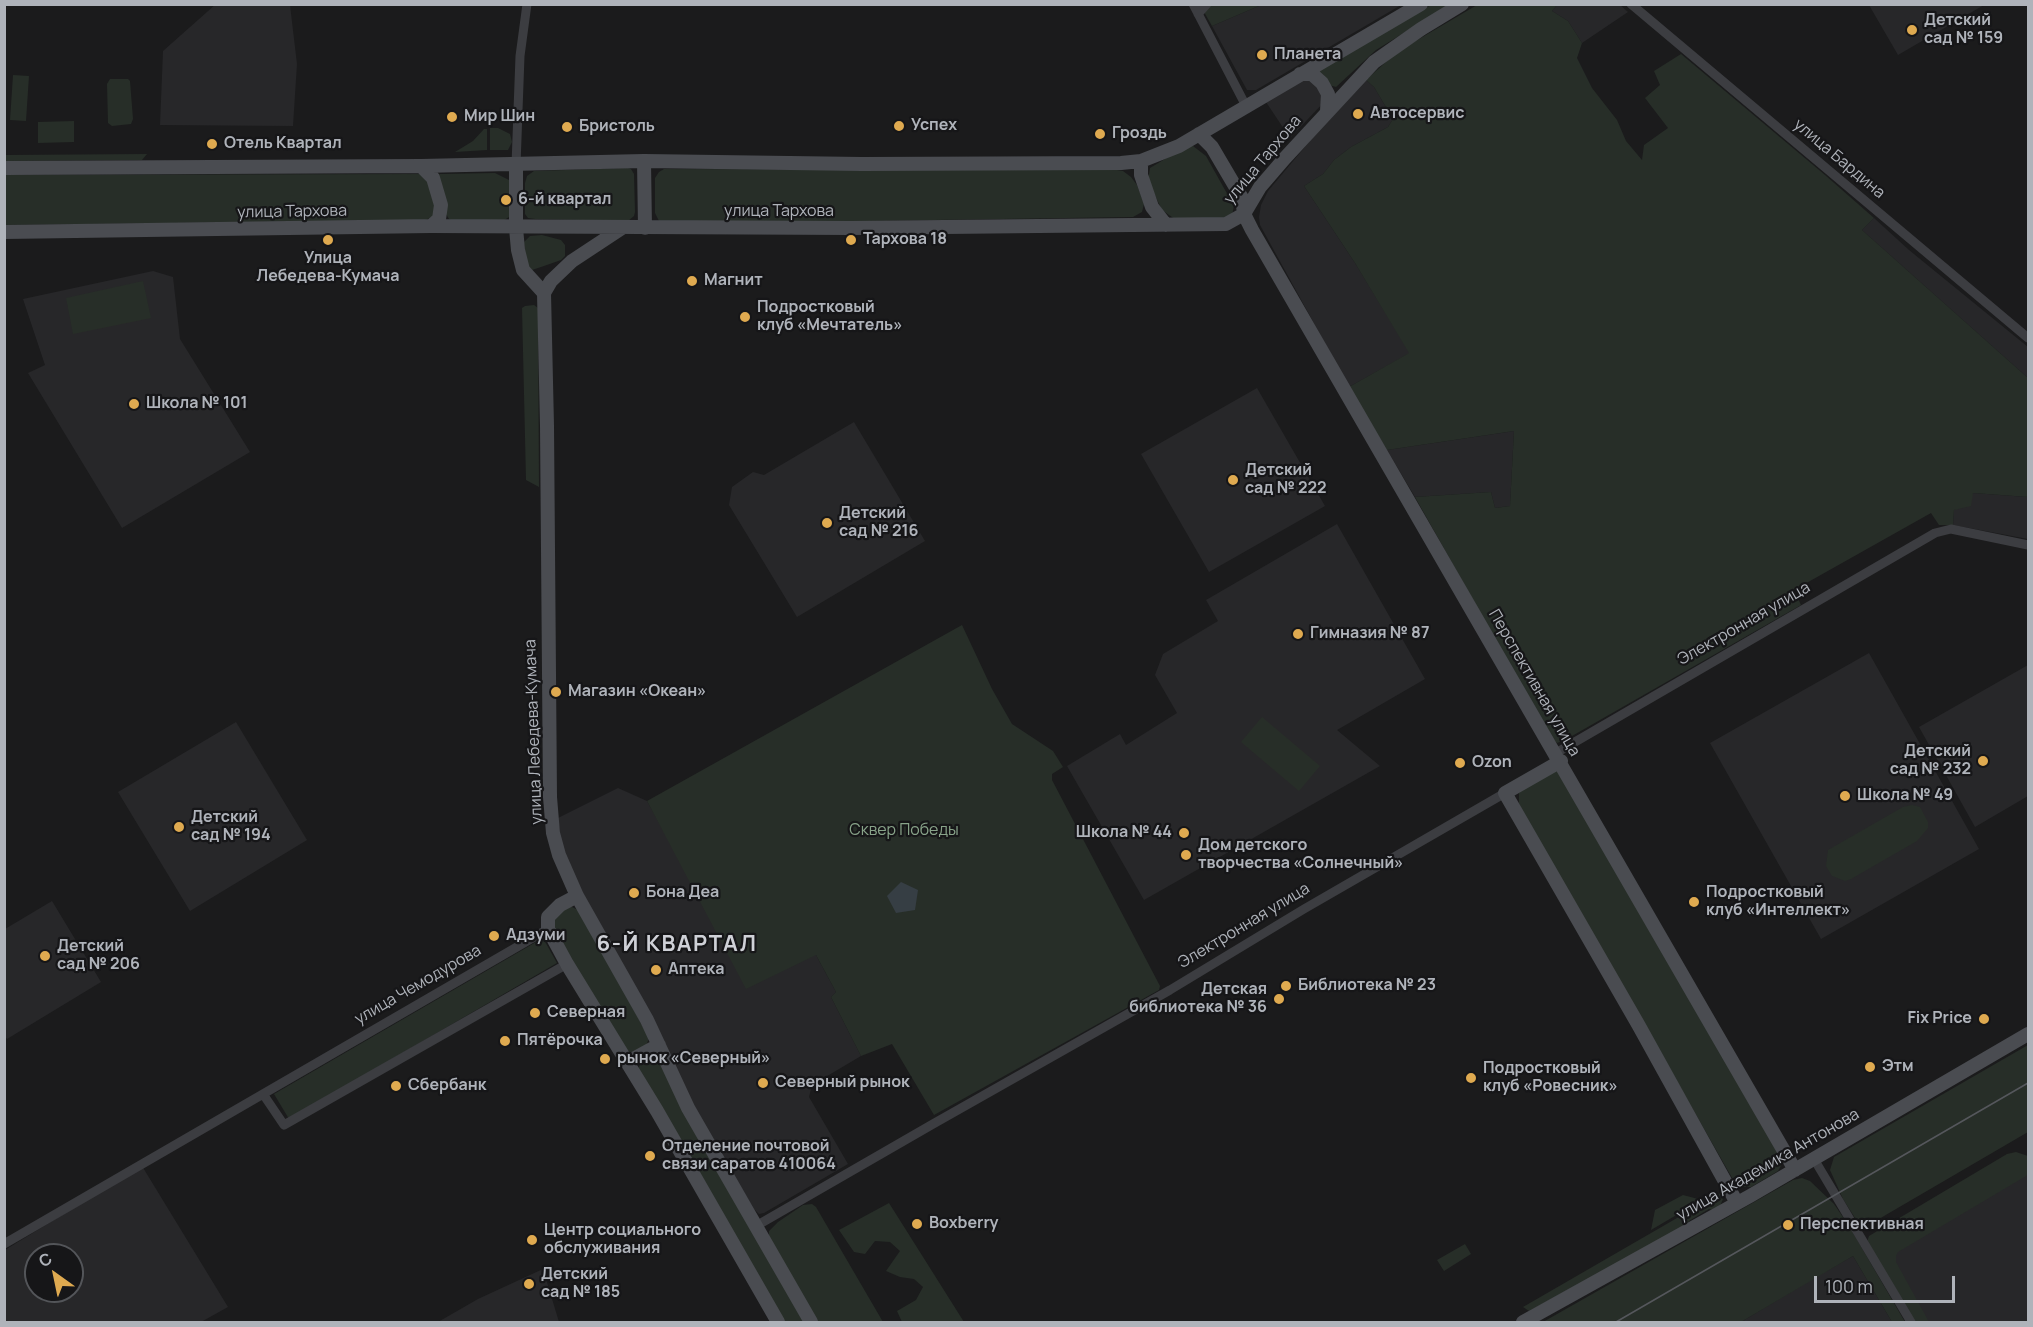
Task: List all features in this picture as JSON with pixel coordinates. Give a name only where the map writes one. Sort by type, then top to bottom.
[{"type":"main road","points":[[4,168],[516,165],[644,161],[862,164],[1141,161],[1179,146],[1421,4]]},
{"type":"main road","name":"улица Тархова","points":[[4,232],[431,226],[851,228],[1226,224],[1244,214],[1260,187],[1374,62],[1420,29],[1462,4]]},
{"type":"main road","points":[[1300,74],[1312,74],[1323,83],[1328,94],[1327,111]]},
{"type":"main road","name":"Перспективная улица","points":[[1199,134],[1212,147],[1242,198],[1244,214],[1795,1170]]},
{"type":"main road","points":[[644,161],[645,228]]},
{"type":"main road","points":[[1141,161],[1141,175],[1152,207],[1166,225]]},
{"type":"main road","points":[[516,165],[516,228],[523,270],[544,293],[551,280],[572,261],[622,228]]},
{"type":"main road","points":[[421,166],[433,178],[441,205],[439,219],[431,226]]},
{"type":"main road","name":"улица Лебедева-Кумача","points":[[544,293],[550,797],[553,832],[577,896],[659,1046],[688,1108],[811,1323]]},
{"type":"main road","name":"Электронная улица","points":[[1505,793],[1558,757]]},
{"type":"main road","points":[[1505,793],[1639,1026],[1737,1203]]},
{"type":"main road","points":[[577,896],[560,905],[548,917],[548,929],[628,1062],[778,1323]]},
{"type":"main road","name":"улица Академика Антонова","points":[[1523,1323],[1795,1170],[2028,1034]]},
{"type":"main road","points":[[628,1062],[659,1046]]},
{"type":"street","points":[[516,165],[520,56],[527,4]]},
{"type":"street","points":[[1193,4],[1246,106]]},
{"type":"street","points":[[1198,14],[1207,4]]},
{"type":"street","name":"улица Бардина","points":[[1631,4],[2028,338]]},
{"type":"street","name":"Электронная улица","points":[[1558,757],[1935,533],[1951,529],[2028,545]]},
{"type":"street","name":"Электронная улица","points":[[756,1226],[1170,990],[1304,909],[1505,793]]},
{"type":"street","name":"улица Чемодурова","points":[[4,1244],[548,929]]},
{"type":"street","points":[[263,1094],[284,1125],[567,964]]},
{"type":"street","points":[[1814,1159],[1911,1323]]},
{"type":"shaded area","points":[[216,4],[290,5],[297,64],[293,126],[160,125],[163,51]]},
{"type":"shaded area","points":[[1619,4],[1628,12],[1582,43],[1568,21],[1552,11],[1557,5]]},
{"type":"shaded area","points":[[1261,5],[1401,5],[1256,90],[1247,90],[1212,26]]},
{"type":"shaded area","name":"Детский сад № 159","points":[[1869,5],[1984,5],[1898,55]]},
{"type":"shaded area","points":[[1305,78],[1310,78],[1325,96],[1325,101],[1290,138],[1266,102]]},
{"type":"shaded area","points":[[1366,80],[1374,87],[1393,119],[1388,127],[1351,147],[1334,160],[1323,174],[1304,186],[1410,353],[1349,387],[1260,225],[1259,217],[1261,205],[1268,191],[1340,105]]},
{"type":"shaded area","points":[[1874,218],[1909,250],[2028,347],[2028,378],[1862,230]]},
{"type":"shaded area","name":"Школа № 101","points":[[153,271],[173,277],[180,339],[250,452],[122,528],[28,373],[45,365],[23,299]]},
{"type":"shaded area","name":"Детский сад № 222","points":[[1257,388],[1325,506],[1209,572],[1141,454]]},
{"type":"shaded area","name":"Детский сад № 216","points":[[854,422],[925,541],[797,617],[729,505],[732,487],[753,472],[764,475]]},
{"type":"shaded area","points":[[1514,431],[1510,506],[1495,508],[1491,492],[1415,497],[1387,450]]},
{"type":"shaded area","points":[[1973,493],[2028,497],[2028,539],[1953,525],[1954,510]]},
{"type":"shaded area","points":[[1337,524],[1425,679],[1337,730],[1380,766],[1144,900],[1067,766],[1120,734],[1126,745],[1177,713],[1155,675],[1163,654],[1218,621],[1206,600]]},
{"type":"shaded area","name":"Школа № 49","points":[[1869,653],[1979,849],[1821,939],[1710,743]]},
{"type":"shaded area","name":"Детский сад № 232","points":[[2028,665],[2028,796],[1975,827],[1919,727]]},
{"type":"shaded area","points":[[236,722],[307,840],[190,911],[118,792]]},
{"type":"shaded area","points":[[618,788],[647,801],[671,844],[816,955],[836,992],[831,997],[861,1056],[812,1085],[809,1097],[848,1164],[764,1213],[759,1214],[754,1209],[696,1112],[572,873],[561,843],[558,818]]},
{"type":"shaded area","points":[[901,882],[918,890],[915,910],[896,913],[887,896]]},
{"type":"shaded area","name":"Детский сад № 206","points":[[52,901],[101,982],[7,1039],[4,1035],[5,929]]},
{"type":"shaded area","points":[[2028,1159],[2028,1322],[1922,1322],[1877,1246]]},
{"type":"shaded area","points":[[142,1166],[228,1307],[201,1322],[5,1322],[5,1250]]},
{"type":"shaded area","points":[[1853,1256],[1892,1322],[1741,1322],[1809,1281]]},
{"type":"shaded area","name":"Детский сад № 185","points":[[543,1269],[559,1322],[438,1322],[478,1299]]},
{"type":"green space","points":[[1200,5],[1261,5],[1212,26]]},
{"type":"green space","points":[[1431,5],[1449,5],[1376,50],[1336,87],[1329,85],[1320,75],[1321,68]]},
{"type":"green space","points":[[1477,5],[1557,5],[1552,11],[1568,21],[1582,43],[1577,58],[1592,88],[1617,120],[1626,141],[1642,160],[1644,145],[1668,128],[1645,98],[1660,85],[1654,71],[1681,54],[1874,218],[1862,230],[2028,378],[2028,497],[1973,493],[1971,506],[1954,510],[1953,525],[1939,525],[1931,513],[1794,590],[1801,605],[1557,743],[1551,738],[1415,497],[1491,492],[1495,508],[1510,506],[1514,431],[1387,450],[1349,387],[1409,353],[1355,263],[1304,186],[1323,174],[1334,160],[1351,147],[1388,127],[1393,119],[1374,87],[1366,80],[1397,52]]},
{"type":"green space","points":[[13,75],[29,76],[26,121],[10,120]]},
{"type":"green space","points":[[110,79],[130,81],[133,119],[131,124],[112,126],[108,123],[107,84]]},
{"type":"green space","points":[[74,121],[74,142],[38,143],[38,122]]},
{"type":"green space","points":[[490,128],[498,128],[510,134],[512,142],[508,150],[490,150]]},
{"type":"green space","points":[[484,129],[487,129],[487,150],[455,152],[473,141]]},
{"type":"green space","points":[[1193,146],[1206,156],[1234,206],[1232,215],[1227,218],[1176,220],[1162,210],[1148,181],[1150,168],[1185,147]]},
{"type":"green space","points":[[147,154],[142,160],[4,161],[5,155]]},
{"type":"green space","points":[[628,168],[634,174],[635,212],[628,221],[535,219],[528,218],[525,214],[525,183],[527,176],[534,171]]},
{"type":"green space","points":[[664,169],[1117,170],[1131,177],[1137,185],[1144,204],[1142,212],[1133,217],[672,224],[659,221],[655,213],[655,178]]},
{"type":"green space","points":[[495,173],[511,181],[509,217],[503,221],[454,222],[449,219],[436,176]]},
{"type":"green space","points":[[4,175],[426,175],[436,211],[432,217],[425,220],[5,225]]},
{"type":"green space","points":[[542,235],[561,240],[565,245],[565,256],[561,260],[544,266],[532,270],[527,269],[524,242],[530,236]]},
{"type":"green space","points":[[143,281],[151,318],[73,334],[66,298]]},
{"type":"green space","points":[[534,305],[538,308],[539,487],[526,480],[522,308]]},
{"type":"green space","name":"Сквер Победы","points":[[962,625],[992,689],[1012,724],[1053,751],[1063,767],[1052,774],[1052,780],[1160,986],[1159,990],[934,1115],[892,1044],[861,1056],[831,997],[836,992],[816,955],[746,989],[647,801]]},
{"type":"green space","points":[[1262,717],[1320,766],[1299,791],[1241,742]]},
{"type":"green space","points":[[1554,770],[1559,772],[1782,1157],[1782,1164],[1778,1171],[1751,1187],[1740,1187],[1735,1183],[1519,804],[1519,793],[1523,787]]},
{"type":"green space","points":[[1912,805],[1920,807],[1928,822],[1928,828],[1917,841],[1851,879],[1845,881],[1832,876],[1826,866],[1828,850],[1903,807]]},
{"type":"green space","points":[[567,907],[580,911],[649,1038],[645,1049],[632,1054],[628,1053],[552,928],[553,917]]},
{"type":"green space","points":[[543,938],[557,963],[289,1119],[274,1094]]},
{"type":"green space","points":[[2028,1045],[2028,1132],[1872,1223],[1861,1222],[1855,1218],[1843,1199],[1830,1170],[1834,1157]]},
{"type":"green space","points":[[656,1057],[804,1322],[782,1322],[638,1069],[641,1062]]},
{"type":"green space","points":[[2016,1152],[2028,1156],[2026,1176],[1898,1252],[1896,1262],[1929,1322],[1914,1322],[1867,1242],[1869,1236],[2007,1154]]},
{"type":"green space","points":[[1802,1178],[1810,1181],[1834,1204],[1905,1322],[1892,1322],[1853,1256],[1741,1322],[1543,1322],[1793,1180]]},
{"type":"green space","points":[[1722,1192],[1723,1199],[1720,1206],[1713,1210],[1709,1209],[1689,1221],[1686,1226],[1529,1311],[1523,1307]]},
{"type":"green space","points":[[1683,1195],[1702,1200],[1651,1230],[1655,1210]]},
{"type":"green space","points":[[889,1203],[964,1322],[902,1322],[897,1311],[916,1300],[923,1287],[914,1279],[900,1277],[886,1271],[900,1251],[890,1242],[875,1241],[865,1254],[854,1252],[839,1230]]},
{"type":"green space","points":[[812,1204],[816,1207],[883,1322],[816,1322],[769,1237],[769,1231],[778,1222],[803,1205]]},
{"type":"green space","points":[[1465,1244],[1471,1254],[1444,1271],[1437,1260]]},
{"type":"tram line","points":[[1616,1322],[2028,1083]]},
{"type":"place","name":"Детский сад № 159","points":[[1912,30]]},
{"type":"place","name":"Планета","points":[[1262,55]]},
{"type":"place","name":"Автосервис","points":[[1358,114]]},
{"type":"place","name":"Мир Шин","points":[[452,117]]},
{"type":"place","name":"Успех","points":[[899,126]]},
{"type":"place","name":"Бристоль","points":[[567,127]]},
{"type":"place","name":"Гроздь","points":[[1100,134]]},
{"type":"place","name":"Отель Квартал","points":[[212,144]]},
{"type":"place","name":"6-й квартал","points":[[506,200]]},
{"type":"place","name":"Улица Лебедева-Кумача","points":[[328,240]]},
{"type":"place","name":"Тархова 18","points":[[851,240]]},
{"type":"place","name":"Магнит","points":[[692,281]]},
{"type":"place","name":"Подростковый клуб «Мечтатель»","points":[[745,317]]},
{"type":"place","name":"Школа № 101","points":[[134,404]]},
{"type":"place","name":"Детский сад № 222","points":[[1233,480]]},
{"type":"place","name":"Детский сад № 216","points":[[827,523]]},
{"type":"place","name":"Гимназия № 87","points":[[1298,634]]},
{"type":"place","name":"Магазин «Океан»","points":[[556,692]]},
{"type":"place","name":"Детский сад № 232","points":[[1983,761]]},
{"type":"place","name":"Ozon","points":[[1460,763]]},
{"type":"place","name":"Школа № 49","points":[[1845,796]]},
{"type":"place","name":"Детский сад № 194","points":[[179,827]]},
{"type":"place","name":"Школа № 44","points":[[1184,833]]},
{"type":"place","name":"Дом детского творчества «Солнечный»","points":[[1186,855]]},
{"type":"place","name":"Бона Деа","points":[[634,893]]},
{"type":"place","name":"Подростковый клуб «Интеллект»","points":[[1694,902]]},
{"type":"place","name":"Адзуми","points":[[494,936]]},
{"type":"place","name":"Детский сад № 206","points":[[45,956]]},
{"type":"place","name":"Аптека","points":[[656,970]]},
{"type":"place","name":"Библиотека № 23","points":[[1286,986]]},
{"type":"place","name":"Детская библиотека № 36","points":[[1279,999]]},
{"type":"place","name":"Северная","points":[[535,1013]]},
{"type":"place","name":"Fix Price","points":[[1984,1019]]},
{"type":"place","name":"Пятёрочка","points":[[505,1041]]},
{"type":"place","name":"рынок «Северный»","points":[[605,1059]]},
{"type":"place","name":"Этм","points":[[1870,1067]]},
{"type":"place","name":"Подростковый клуб «Ровесник»","points":[[1471,1078]]},
{"type":"place","name":"Северный рынок","points":[[763,1083]]},
{"type":"place","name":"Сбербанк","points":[[396,1086]]},
{"type":"place","name":"Отделение почтовой связи саратов 410064","points":[[650,1156]]},
{"type":"place","name":"Boxberry","points":[[917,1224]]},
{"type":"place","name":"Перспективная","points":[[1788,1225]]},
{"type":"place","name":"Центр социального обслуживания","points":[[532,1240]]},
{"type":"place","name":"Детский сад № 185","points":[[529,1284]]},
{"type":"district","name":"6-Й КВАРТАЛ","points":[[677,945]]}]
